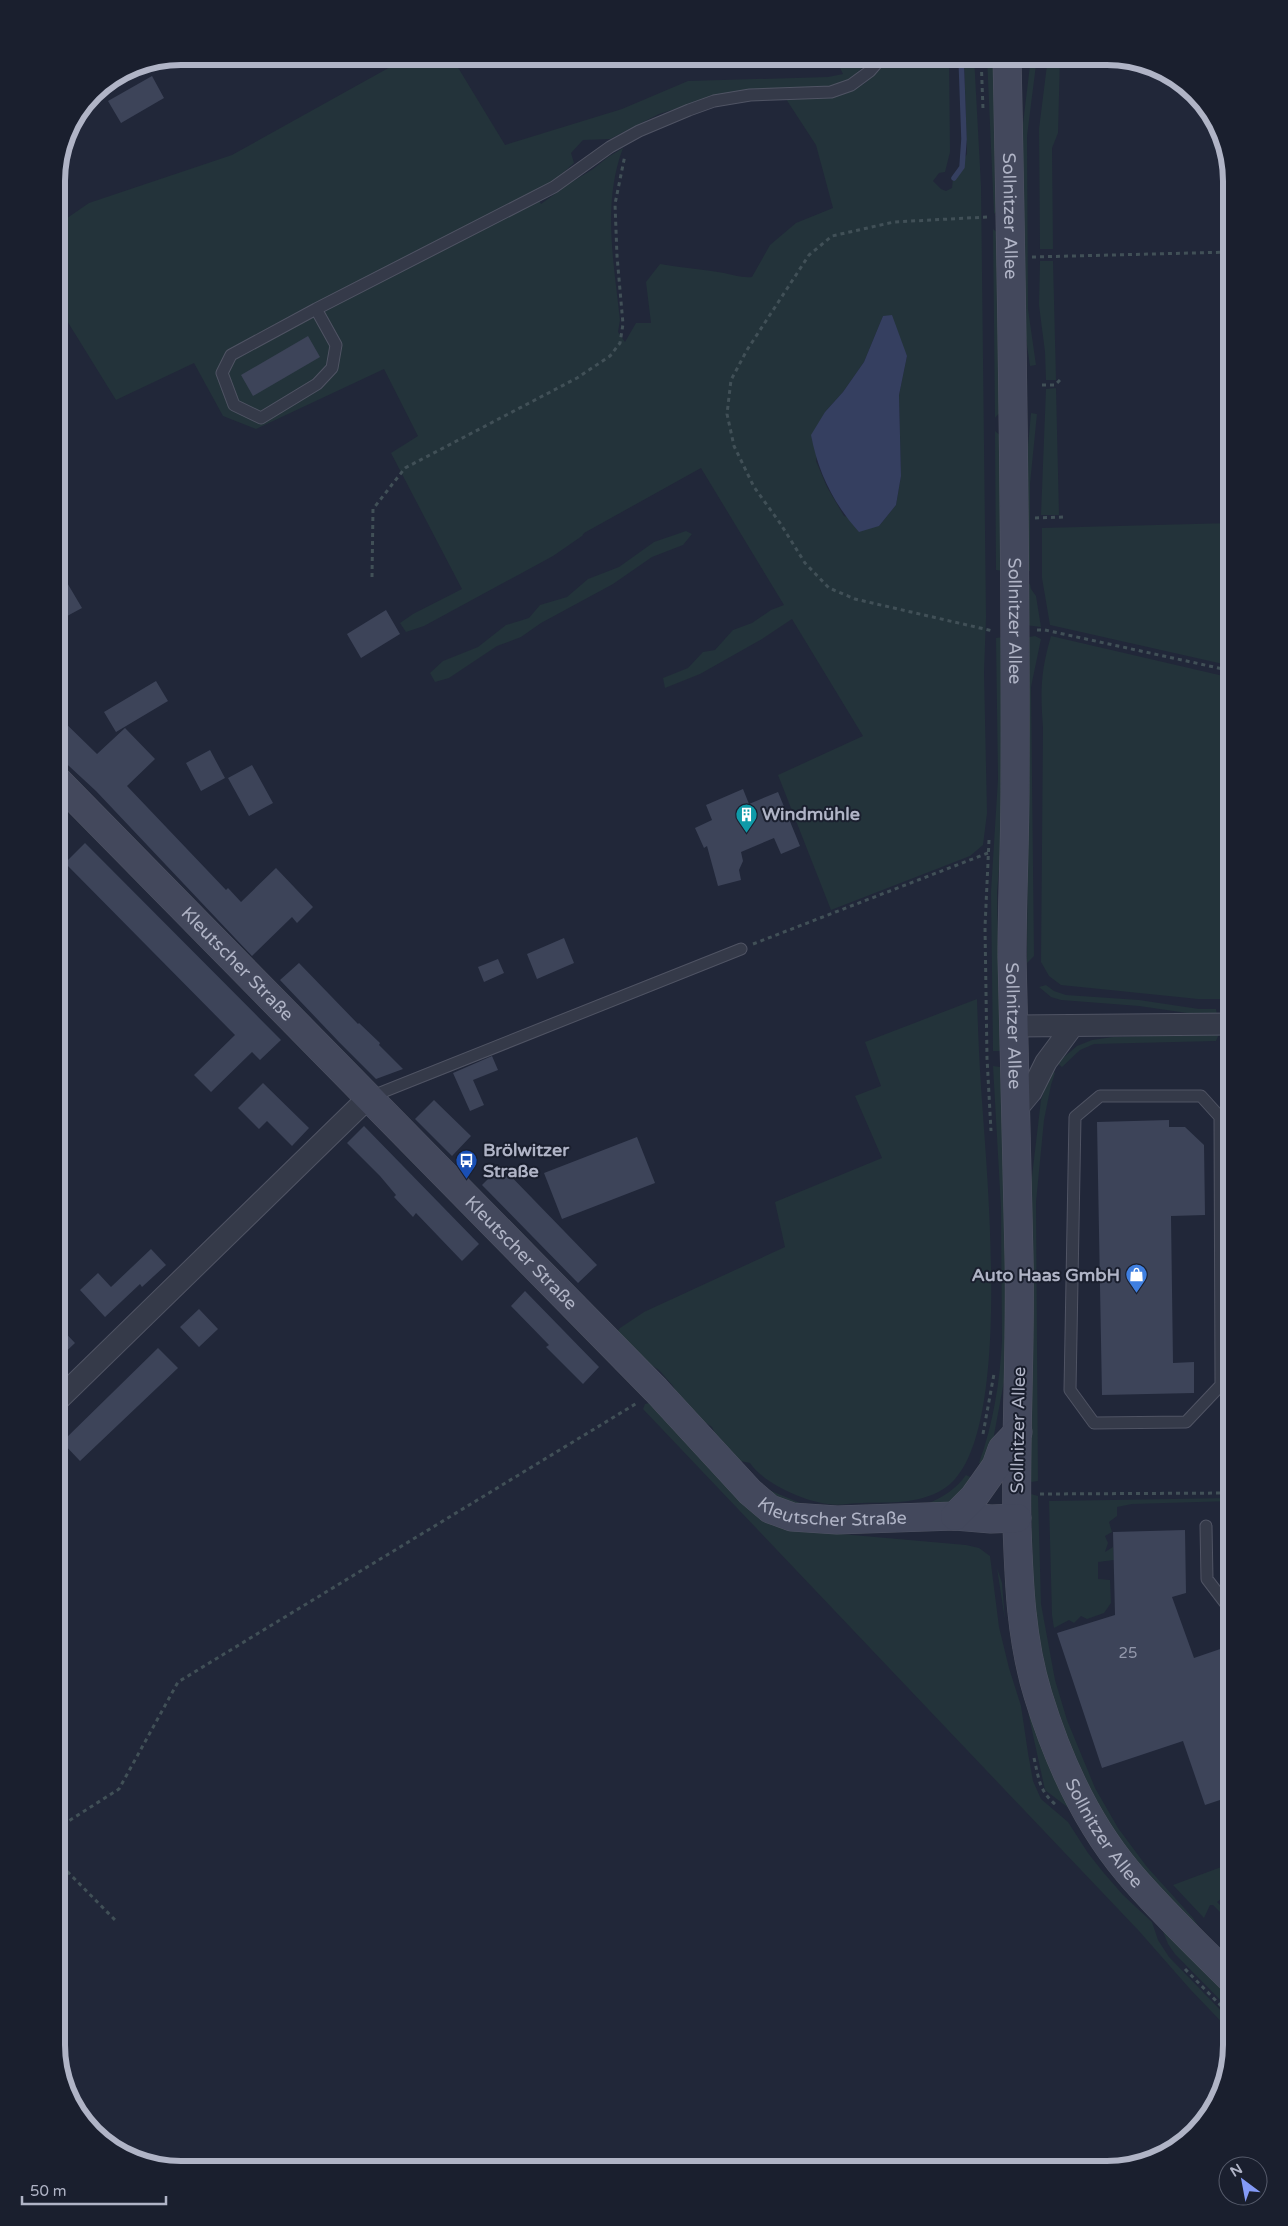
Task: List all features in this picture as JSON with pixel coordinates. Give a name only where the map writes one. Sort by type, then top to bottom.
[{"type":"main road","name":"Sollnitzer Allee","points":[[1008,65],[1015,789],[1012,902],[1020,1264],[1017,1518],[1018,1573],[1024,1633],[1036,1691],[1061,1758],[1087,1813],[1127,1871],[1223,1971]]},
{"type":"main road","name":"Kleutscher Straße","points":[[65,788],[656,1390],[750,1492],[770,1509],[792,1517],[837,1520],[955,1516],[991,1519],[1017,1518]]},
{"type":"main road","points":[[955,1516],[974,1497],[996,1466],[1002,1449],[1018,1432]]},
{"type":"street","points":[[1014,1026],[1072,1027],[1223,1024]]},
{"type":"street","points":[[1016,1110],[1031,1092],[1046,1062],[1072,1027]]},
{"type":"street","points":[[65,1393],[368,1098]]},
{"type":"lane","points":[[316,309],[336,344],[332,368],[317,384],[261,418],[234,405],[222,373],[231,355],[316,309],[554,187],[610,148],[639,131],[714,101],[750,95],[831,92],[851,85],[876,65]]},
{"type":"lane","points":[[368,1098],[741,949]]},
{"type":"lane","points":[[1223,1131],[1220,1117],[1201,1096],[1100,1096],[1075,1117],[1070,1390],[1094,1423],[1186,1422],[1221,1386],[1223,1307]]},
{"type":"lane","points":[[1206,1526],[1207,1579],[1223,1600]]},
{"type":"path","points":[[372,576],[373,509],[405,468],[577,378],[610,356],[620,343],[624,324],[617,256],[615,204],[623,159],[629,144],[639,131]]},
{"type":"path","points":[[987,217],[894,222],[832,236],[809,255],[747,350],[731,380],[727,414],[734,446],[754,487],[805,562],[828,588],[855,599],[990,630],[990,640]]},
{"type":"path","points":[[1032,256],[1223,252]]},
{"type":"path","points":[[1042,385],[1055,385],[1061,379]]},
{"type":"path","points":[[1035,518],[1063,518]]},
{"type":"path","points":[[1044,630],[1223,669]]},
{"type":"path","points":[[990,833],[986,956],[987,1058],[991,1137]]},
{"type":"path","points":[[741,949],[988,853]]},
{"type":"path","points":[[982,1436],[994,1367]]},
{"type":"path","points":[[65,1824],[119,1789],[178,1682],[617,1416],[656,1390]]},
{"type":"path","points":[[1017,1485],[1041,1494],[1223,1493]]},
{"type":"path","points":[[65,1869],[117,1922]]},
{"type":"shaded area","points":[[394,65],[456,65],[505,145],[622,109],[688,81],[828,77],[843,74],[838,65],[865,65],[849,80],[829,88],[688,105],[659,114],[610,139],[583,140],[571,153],[574,163],[552,183],[534,192],[541,204],[623,148],[613,190],[611,234],[620,320],[618,332],[625,342],[636,323],[651,323],[646,282],[660,264],[741,277],[752,277],[770,245],[796,223],[833,208],[816,145],[786,99],[827,97],[846,93],[865,83],[882,65],[949,65],[950,152],[945,172],[939,173],[933,181],[946,191],[952,188],[953,177],[967,154],[964,65],[974,65],[981,186],[986,617],[984,672],[987,813],[983,845],[970,856],[831,910],[778,775],[863,736],[792,619],[762,639],[700,674],[665,688],[663,678],[688,668],[703,652],[715,650],[733,630],[752,623],[771,610],[784,605],[701,468],[584,533],[553,556],[424,626],[406,632],[400,623],[413,614],[462,589],[391,453],[418,436],[384,369],[256,429],[223,416],[194,363],[116,400],[65,318],[65,220],[89,203],[232,155]],"holes":[[[883,316],[907,356],[899,395],[901,476],[896,505],[879,526],[844,516],[827,487],[816,461],[825,412],[843,392],[864,362]]]},
{"type":"shaded area","points":[[987,65],[993,65],[1000,208],[994,214]]},
{"type":"shaded area","points":[[1030,65],[1036,65],[1027,136],[1028,309],[1036,365],[1030,366],[1022,311],[1022,132]]},
{"type":"shaded area","points":[[1047,65],[1060,65],[1058,133],[1052,148],[1053,249],[1040,249],[1039,129]]},
{"type":"shaded area","points":[[993,229],[1000,235],[1001,411],[995,418]]},
{"type":"shaded area","points":[[1040,261],[1053,261],[1056,380],[1046,380],[1045,352],[1039,305]]},
{"type":"shaded area","points":[[1056,388],[1059,515],[1041,515],[1046,389]]},
{"type":"shaded area","points":[[1031,413],[1037,414],[1030,484],[1030,571],[1024,571],[1026,468]]},
{"type":"shaded area","points":[[995,431],[1002,437],[1003,571],[996,570]]},
{"type":"shaded area","points":[[1223,523],[1223,664],[1050,625],[1042,578],[1042,528]]},
{"type":"shaded area","points":[[686,531],[692,534],[683,545],[652,557],[613,584],[541,623],[521,637],[497,646],[449,678],[435,682],[430,673],[443,661],[478,647],[506,625],[529,618],[540,605],[567,597],[588,579],[619,567],[654,542]]},
{"type":"shaded area","points":[[1024,583],[1030,584],[1036,596],[1041,627],[1025,625]]},
{"type":"shaded area","points":[[1035,636],[1041,639],[1031,687],[1034,956],[1027,963],[1029,637]]},
{"type":"shaded area","points":[[1051,636],[1223,676],[1223,999],[1198,999],[1061,985],[1049,976],[1041,962],[1042,691],[1045,660]]},
{"type":"shaded area","points":[[1003,637],[1003,825],[997,892],[1000,1051],[993,1051],[991,892],[998,779],[996,638]]},
{"type":"shaded area","points":[[1046,985],[1054,991],[1066,995],[1139,1000],[1199,1009],[1216,1009],[1217,1015],[1201,1015],[1139,1006],[1061,1000],[1051,997],[1039,987]]},
{"type":"shaded area","points":[[977,999],[990,1234],[991,1296],[989,1357],[982,1411],[969,1456],[949,1485],[929,1496],[918,1499],[836,1505],[796,1495],[774,1484],[750,1463],[735,1460],[720,1444],[712,1427],[694,1415],[680,1400],[673,1386],[659,1370],[645,1361],[636,1350],[624,1350],[614,1335],[620,1328],[644,1312],[785,1247],[775,1202],[882,1158],[855,1096],[881,1086],[865,1042]]},
{"type":"shaded area","points":[[1219,1034],[1216,1041],[1094,1044],[1080,1050],[1062,1067],[1057,1063],[1077,1046],[1092,1040],[1113,1037]]},
{"type":"shaded area","points":[[993,1066],[1000,1067],[1007,1208],[1008,1360],[991,1451],[985,1466],[979,1463],[995,1403],[1002,1341],[1001,1208]]},
{"type":"shaded area","points":[[1051,1070],[1055,1073],[1044,1120],[1036,1202],[1038,1481],[1031,1482],[1029,1202],[1041,1100]]},
{"type":"shaded area","points":[[654,1402],[754,1514],[768,1521],[796,1530],[966,1545],[979,1548],[990,1556],[999,1627],[1021,1706],[1033,1781],[1041,1799],[1068,1822],[1103,1872],[1123,1895],[1152,1922],[1158,1940],[1169,1957],[1223,2013],[1223,2024],[1139,1931],[643,1409],[645,1404]]},
{"type":"shaded area","points":[[966,1475],[977,1480],[950,1503],[927,1504],[949,1492]]},
{"type":"shaded area","points":[[757,1485],[814,1509],[790,1505]]},
{"type":"shaded area","points":[[1031,1494],[1038,1496],[1041,1604],[1055,1680],[1067,1720],[1095,1788],[1118,1828],[1147,1867],[1193,1918],[1206,1937],[1125,1851],[1089,1791],[1060,1723],[1048,1681],[1037,1625],[1033,1581]]},
{"type":"shaded area","points":[[1223,1498],[1223,1501],[1132,1504],[1117,1507],[1117,1516],[1109,1522],[1112,1532],[1105,1536],[1108,1543],[1105,1552],[1113,1547],[1114,1560],[1098,1562],[1098,1579],[1110,1580],[1111,1603],[1104,1613],[1087,1619],[1081,1616],[1074,1623],[1069,1620],[1054,1628],[1049,1501]]},
{"type":"shaded area","points":[[997,1568],[1002,1583],[1005,1620]]},
{"type":"shaded area","points":[[1028,1712],[1075,1813],[1045,1790]]},
{"type":"shaded area","points":[[1223,1866],[1223,1898],[1217,1902],[1223,1908],[1223,1915],[1213,1905],[1210,1905],[1204,1918],[1173,1885]]},
{"type":"shaded area","points":[[1158,1919],[1223,1985],[1223,2003],[1175,1954],[1168,1944]]},
{"type":"water","points":[[892,315],[907,356],[899,395],[901,476],[896,505],[879,526],[859,532],[834,498],[822,474],[811,435],[825,412],[843,392],[864,362],[883,316]]},
{"type":"building","points":[[152,76],[164,98],[121,123],[108,101]]},
{"type":"building","points":[[308,336],[320,357],[253,396],[241,375]]},
{"type":"building","points":[[65,579],[82,608],[65,617]]},
{"type":"building","points":[[386,610],[400,634],[361,658],[347,634]]},
{"type":"building","points":[[156,681],[168,701],[116,732],[104,712]]},
{"type":"building","points":[[65,723],[97,754],[125,728],[155,759],[127,786],[226,890],[228,888],[241,902],[276,868],[313,907],[297,923],[292,917],[252,956],[96,791],[65,762]]},
{"type":"building","points":[[210,750],[225,778],[201,791],[186,763]]},
{"type":"building","points":[[252,765],[273,803],[249,816],[228,778]]},
{"type":"building","name":"Windmühle","points":[[743,789],[749,804],[778,792],[800,846],[781,854],[774,838],[741,852],[743,861],[739,870],[741,880],[718,886],[707,846],[704,848],[695,828],[712,820],[706,805]]},
{"type":"building","points":[[85,843],[281,1040],[260,1060],[252,1052],[211,1092],[194,1075],[235,1035],[65,863]]},
{"type":"building","points":[[564,938],[574,963],[537,979],[527,954]]},
{"type":"building","points":[[498,959],[504,973],[484,982],[478,967]]},
{"type":"building","points":[[299,963],[358,1024],[380,1043],[379,1045],[403,1069],[376,1079],[339,1042],[280,980]]},
{"type":"building","points":[[492,1056],[498,1070],[473,1080],[484,1105],[470,1111],[453,1073]]},
{"type":"building","points":[[263,1083],[309,1128],[292,1146],[267,1121],[259,1129],[238,1108]]},
{"type":"building","points":[[434,1100],[471,1136],[452,1156],[415,1119]]},
{"type":"building","name":"Auto Haas GmbH","points":[[1169,1120],[1169,1127],[1185,1127],[1204,1145],[1205,1215],[1171,1216],[1173,1363],[1194,1362],[1194,1393],[1102,1395],[1097,1122]]},
{"type":"building","points":[[364,1126],[479,1244],[462,1261],[416,1213],[413,1217],[394,1197],[396,1195],[380,1176],[347,1143]]},
{"type":"building","points":[[637,1137],[655,1183],[562,1219],[544,1173]]},
{"type":"building","points":[[501,1166],[597,1265],[578,1283],[482,1185]]},
{"type":"building","points":[[151,1249],[166,1265],[142,1287],[140,1284],[105,1317],[80,1290],[98,1273],[111,1287]]},
{"type":"building","points":[[525,1291],[599,1367],[583,1384],[546,1347],[549,1345],[511,1306]]},
{"type":"building","points":[[199,1309],[218,1329],[199,1347],[180,1327]]},
{"type":"building","points":[[65,1332],[75,1343],[65,1352]]},
{"type":"building","points":[[158,1348],[178,1368],[80,1461],[65,1445],[65,1439]]},
{"type":"building","points":[[1185,1530],[1186,1593],[1172,1597],[1194,1658],[1223,1648],[1223,1799],[1205,1805],[1183,1741],[1102,1768],[1057,1633],[1115,1615],[1113,1532]]},
{"type":"waterway","points":[[954,178],[962,167],[964,139],[961,65]]},
{"type":"place","name":"Windmühle","points":[[746,833]]},
{"type":"place","name":"Brölwitzer Straße","points":[[467,1179]]},
{"type":"place","name":"Auto Haas GmbH","points":[[1136,1294]]}]
